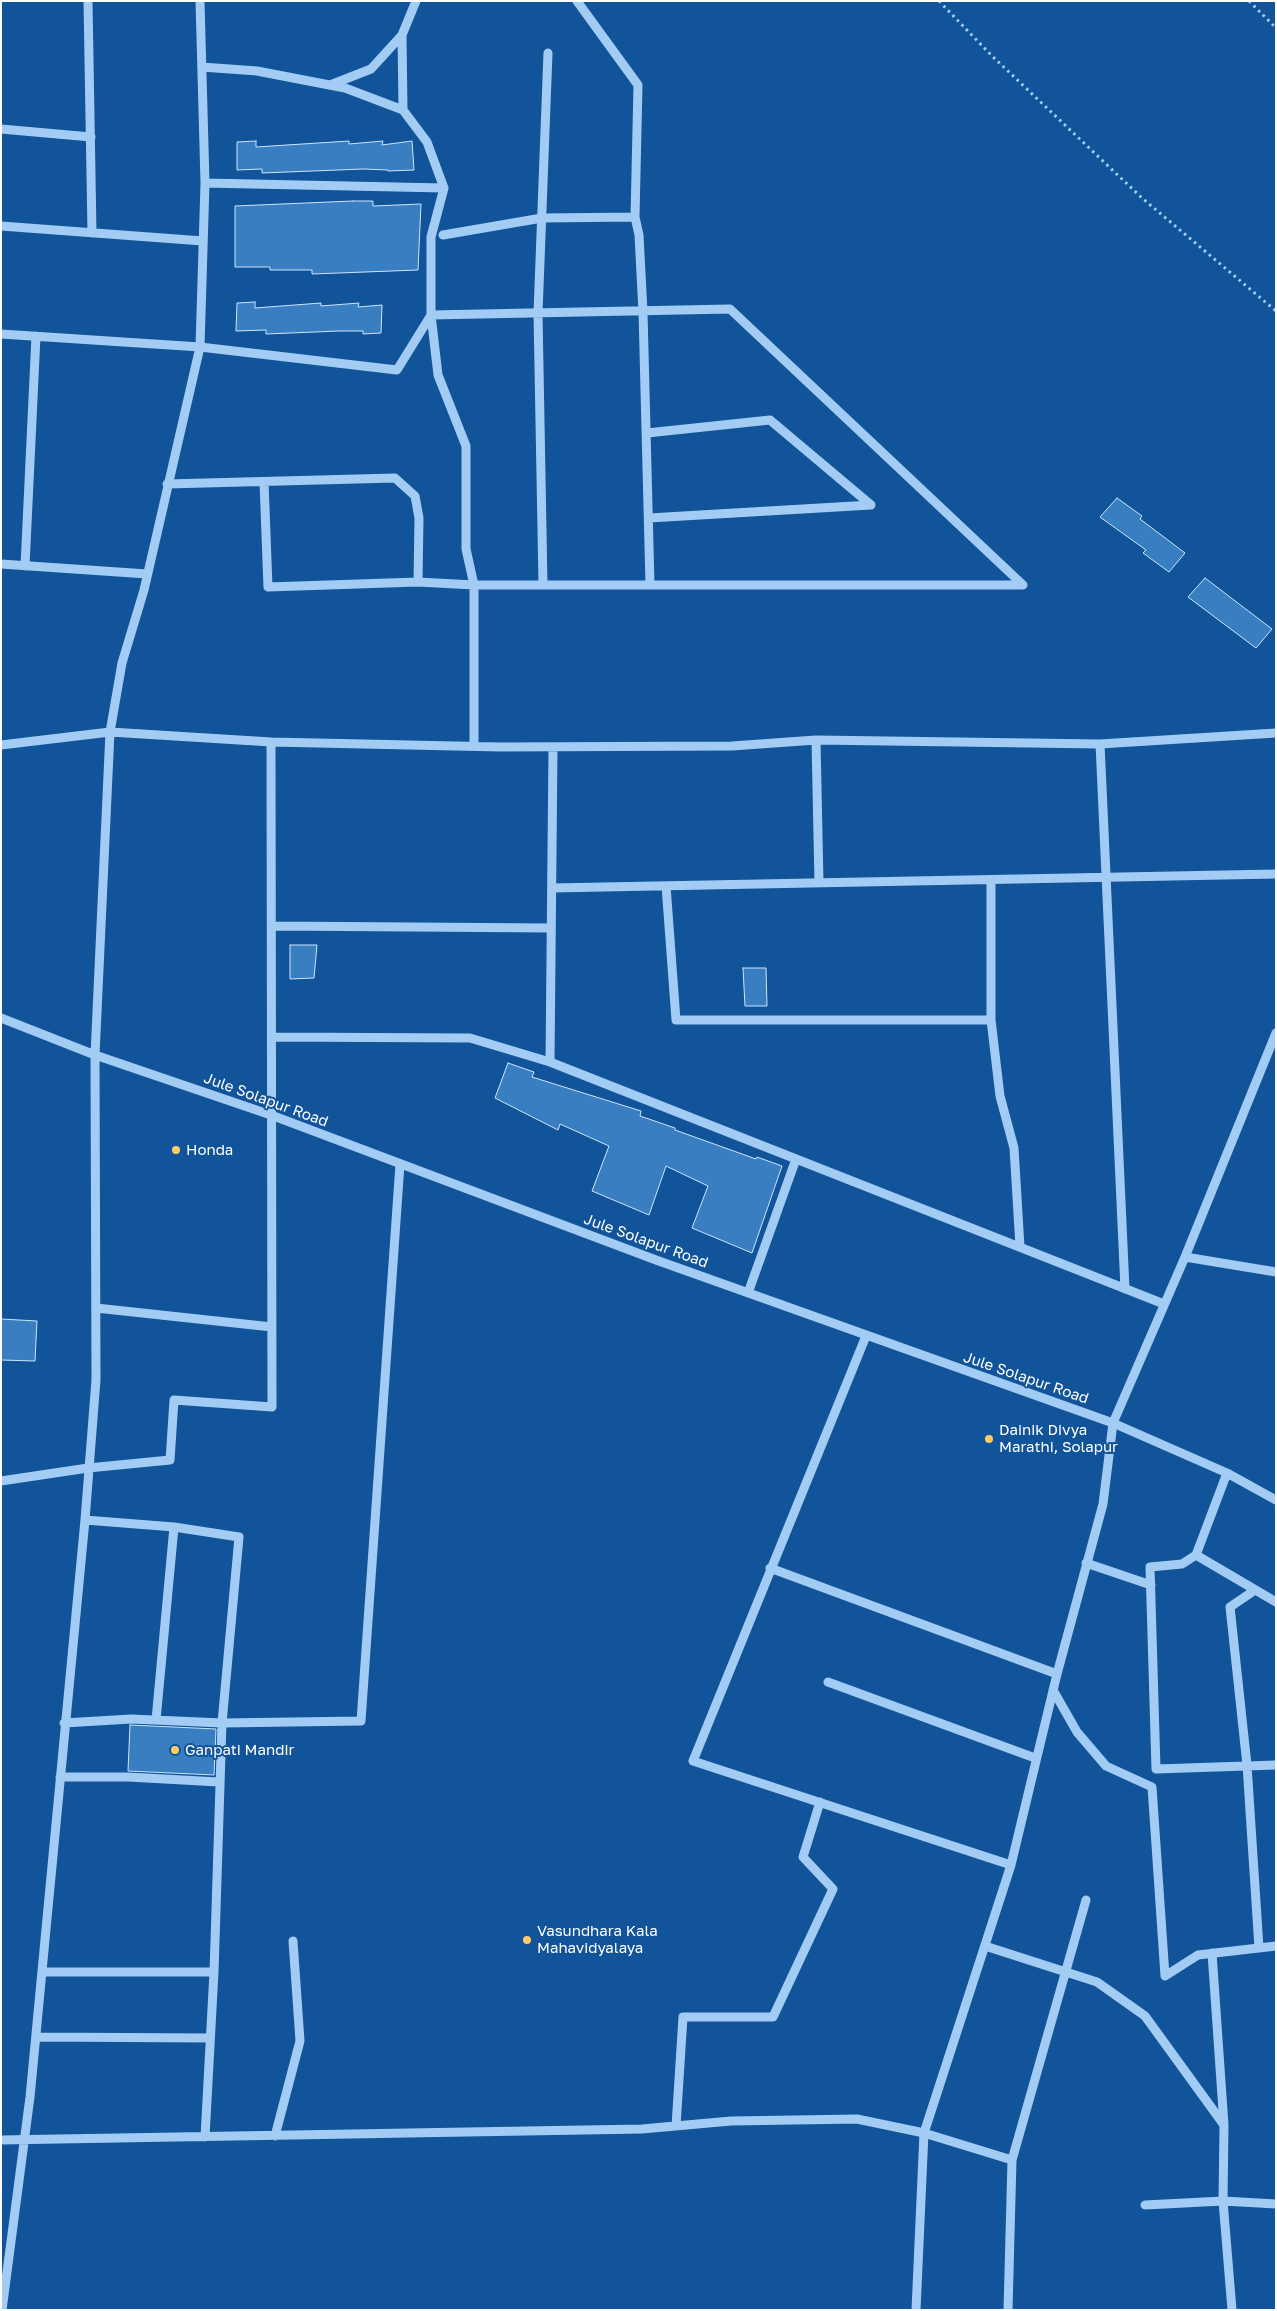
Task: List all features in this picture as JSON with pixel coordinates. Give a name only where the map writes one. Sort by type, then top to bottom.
[{"type":"street","points":[[88,1],[92,233]]},
{"type":"street","points":[[2,2310],[36,2037],[64,1723],[85,1520],[96,1380],[95,1055],[110,732],[122,663],[147,574],[200,347],[205,183],[200,1]]},
{"type":"street","points":[[330,85],[371,69],[402,35],[416,1]]},
{"type":"street","points":[[577,1],[638,85],[635,216],[640,235],[644,312],[650,585]]},
{"type":"street","points":[[402,35],[403,110]]},
{"type":"street","points":[[543,585],[538,313],[548,53]]},
{"type":"street","points":[[202,67],[257,70],[345,88],[403,110],[427,142],[444,188],[431,236],[431,315],[438,375],[466,446],[466,549],[474,585],[474,746]]},
{"type":"street","points":[[1,129],[91,137]]},
{"type":"street","points":[[205,183],[444,188]]},
{"type":"street","points":[[443,235],[542,218],[635,216]]},
{"type":"street","points":[[1,226],[203,241]]},
{"type":"street","points":[[264,482],[268,587],[418,582],[474,585],[1023,585],[730,309],[431,315]]},
{"type":"street","points":[[1,334],[200,347],[397,370],[431,315]]},
{"type":"street","points":[[25,566],[36,336]]},
{"type":"street","points":[[647,433],[770,420],[870,505],[649,518]]},
{"type":"street","points":[[167,484],[395,478],[415,496],[419,518],[418,582]]},
{"type":"street","points":[[1,564],[147,574]]},
{"type":"street","points":[[1,745],[110,732],[271,742],[553,747],[732,746],[816,740],[1100,744],[1276,733]]},
{"type":"street","points":[[816,740],[819,883]]},
{"type":"street","points":[[1,1481],[88,1468],[170,1460],[174,1400],[272,1407],[271,1114],[273,926],[271,742]]},
{"type":"street","points":[[1100,744],[1125,1289]]},
{"type":"street","points":[[550,1062],[553,747]]},
{"type":"street","points":[[552,888],[1276,874]]},
{"type":"street","points":[[991,880],[991,1020],[1000,1096],[1014,1148],[1020,1247]]},
{"type":"street","points":[[666,886],[676,1020],[991,1020]]},
{"type":"street","points":[[273,926],[551,928]]},
{"type":"street","name":"Jule Solapur Road","points":[[1,1018],[95,1055],[271,1114],[748,1293],[1112,1423],[1227,1473],[1276,1500]]},
{"type":"street","points":[[916,2310],[924,2132],[1011,1865],[1057,1674],[1103,1504],[1112,1423],[1185,1257],[1276,1033]]},
{"type":"street","points":[[272,1037],[470,1038],[550,1062],[1164,1304]]},
{"type":"street","points":[[748,1293],[796,1159]]},
{"type":"street","points":[[64,1723],[131,1719],[222,1723],[361,1721],[400,1164]]},
{"type":"street","points":[[1185,1257],[1276,1272]]},
{"type":"street","points":[[96,1308],[272,1327]]},
{"type":"street","points":[[866,1336],[693,1761],[1011,1865]]},
{"type":"street","points":[[1227,1473],[1196,1555],[1182,1564],[1150,1567],[1156,1768],[1276,1765]]},
{"type":"street","points":[[85,1520],[174,1527],[239,1537],[222,1723],[214,1972],[205,2137]]},
{"type":"street","points":[[156,1720],[174,1527]]},
{"type":"street","points":[[1196,1555],[1276,1602]]},
{"type":"street","points":[[1086,1563],[1151,1585]]},
{"type":"street","points":[[770,1568],[1057,1674]]},
{"type":"street","points":[[1255,1590],[1230,1607],[1247,1765],[1259,1948]]},
{"type":"street","points":[[828,1682],[1036,1758]]},
{"type":"street","points":[[1053,1690],[1077,1732],[1106,1766],[1152,1787],[1165,1976],[1198,1954],[1276,1946]]},
{"type":"street","points":[[60,1777],[219,1782]]},
{"type":"street","points":[[676,2126],[683,2017],[773,2017],[833,1888],[803,1858],[820,1802]]},
{"type":"street","points":[[1008,2310],[1012,2160],[1086,1900]]},
{"type":"street","points":[[275,2136],[300,2040],[293,1941]]},
{"type":"street","points":[[985,1946],[1097,1982],[1145,2016],[1224,2125]]},
{"type":"street","points":[[1212,1953],[1224,2125],[1223,2201],[1232,2310]]},
{"type":"street","points":[[42,1972],[214,1972]]},
{"type":"street","points":[[36,2037],[210,2038]]},
{"type":"street","points":[[1,2140],[632,2129],[731,2122],[856,2119],[924,2132],[1012,2160]]},
{"type":"street","points":[[1145,2205],[1223,2201],[1276,2204]]},
{"type":"path","points":[[939,1],[991,55],[1142,198],[1276,312]]},
{"type":"path","points":[[1248,1],[1276,28]]},
{"type":"building","points":[[256,141],[256,147],[349,141],[349,144],[383,141],[382,145],[412,141],[414,170],[388,171],[363,169],[262,173],[262,169],[237,170],[237,142]]},
{"type":"building","points":[[373,201],[373,206],[421,204],[418,270],[312,274],[312,270],[270,270],[270,267],[235,267],[235,206]]},
{"type":"building","points":[[255,302],[255,308],[321,303],[321,306],[359,303],[358,307],[382,305],[381,333],[363,334],[363,331],[339,331],[266,334],[266,330],[236,331],[237,303]]},
{"type":"building","points":[[1117,498],[1142,516],[1140,519],[1185,553],[1169,572],[1143,553],[1146,550],[1100,517]]},
{"type":"building","points":[[1205,578],[1272,629],[1256,648],[1188,597]]},
{"type":"building","points":[[290,945],[317,945],[314,978],[290,979]]},
{"type":"building","points":[[743,968],[766,968],[767,1006],[745,1006]]},
{"type":"building","points":[[508,1063],[534,1072],[532,1077],[641,1111],[640,1116],[675,1128],[675,1130],[756,1159],[757,1157],[782,1166],[752,1253],[692,1228],[708,1186],[666,1166],[649,1215],[592,1191],[609,1146],[560,1124],[558,1130],[495,1098]]},
{"type":"building","points":[[1,1319],[37,1321],[35,1361],[1,1360]]},
{"type":"building","name":"Ganpati Mandir","points":[[130,1725],[216,1729],[214,1775],[128,1771]]},
{"type":"place","name":"Honda","points":[[176,1150]]},
{"type":"place","name":"Dainik Divya Marathi, Solapur","points":[[989,1439]]},
{"type":"place","name":"Ganpati Mandir","points":[[175,1750]]},
{"type":"place","name":"Vasundhara Kala Mahavidyalaya","points":[[527,1940]]}]
